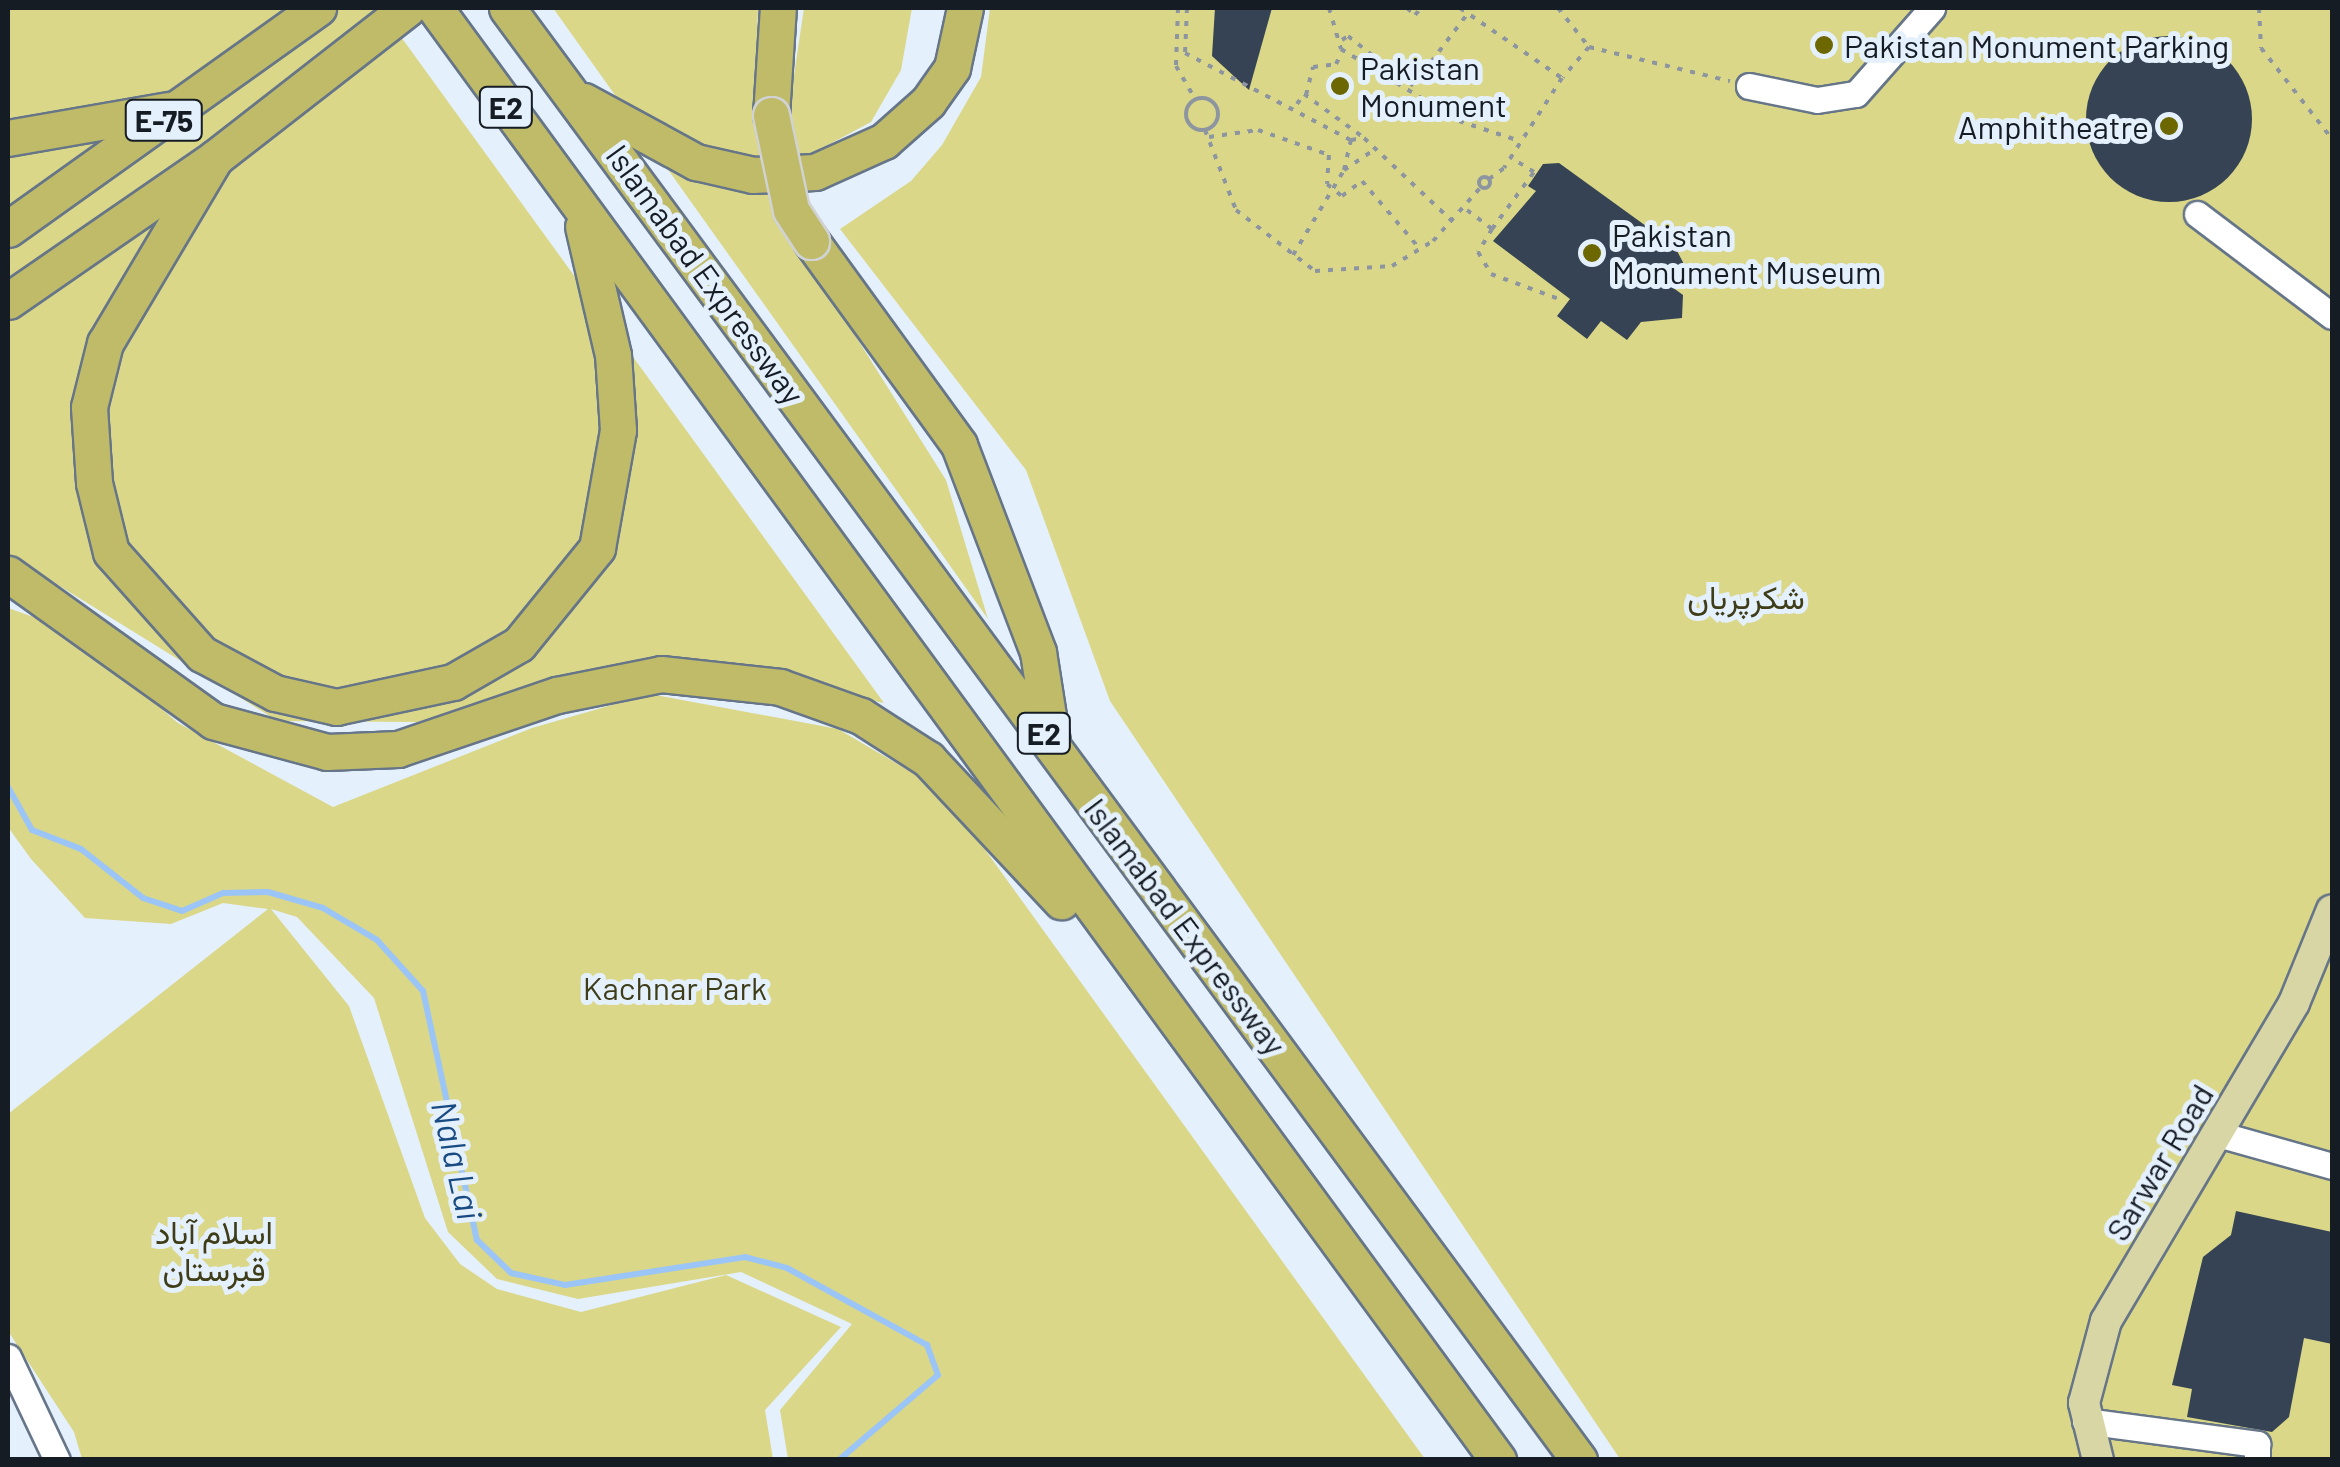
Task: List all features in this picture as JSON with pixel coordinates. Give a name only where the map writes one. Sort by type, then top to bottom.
[{"type":"highway","name":"E-75","points":[[8,229],[318,8]]},
{"type":"highway","name":"E-75","points":[[8,301],[215,158],[408,8]]},
{"type":"highway","name":"Islamabad Expressway","points":[[435,8],[1165,1011],[1498,1460]]},
{"type":"highway","name":"Islamabad Expressway","points":[[507,8],[1579,1460]]},
{"type":"highway","points":[[778,8],[771,116],[791,210],[810,242],[959,445],[1038,652],[1054,746]]},
{"type":"highway","points":[[574,96],[696,162],[753,175],[815,172],[884,141],[928,102],[952,68],[965,8]]},
{"type":"highway","points":[[8,138],[181,108]]},
{"type":"highway","points":[[215,158],[140,276],[105,343],[88,407],[111,552],[202,654],[275,693],[336,708],[453,682],[519,644],[597,548],[615,482],[614,354],[578,206]]},
{"type":"highway","points":[[8,574],[214,721],[293,747],[398,749],[557,695],[660,674],[731,676],[825,702],[928,759],[1165,1011]]},
{"type":"main road","name":"Sarwar Road","points":[[2098,1460],[2086,1421],[2088,1373],[2106,1321],[2294,1003],[2332,910]]},
{"type":"street","points":[[1749,86],[1817,100],[1856,94],[1932,8]]},
{"type":"street","points":[[2197,214],[2332,316]]},
{"type":"street","points":[[2218,1134],[2332,1166]]},
{"type":"street","points":[[8,1357],[57,1460]]},
{"type":"street","points":[[2086,1421],[2257,1444],[2257,1460]]},
{"type":"path","points":[[1178,8],[1176,66],[1196,100],[1217,110],[1206,130]]},
{"type":"path","points":[[1187,8],[1185,53],[1258,95],[1296,104],[1351,140],[1364,138]]},
{"type":"path","points":[[1296,104],[1306,95],[1313,67],[1336,64],[1343,50],[1329,8]]},
{"type":"path","points":[[1408,8],[1414,15],[1421,8]]},
{"type":"path","points":[[1460,8],[1562,78]]},
{"type":"path","points":[[1410,86],[1412,67],[1432,62],[1476,8]]},
{"type":"path","points":[[1558,8],[1589,47],[1749,86]]},
{"type":"path","points":[[2259,8],[2261,48],[2332,139]]},
{"type":"path","points":[[1342,40],[1372,53],[1459,121],[1520,141]]},
{"type":"path","points":[[1196,100],[1188,122],[1206,130],[1236,210],[1315,272],[1351,273],[1392,266],[1420,249],[1467,210],[1488,179],[1504,168],[1562,78],[1589,47]]},
{"type":"path","points":[[1343,50],[1402,80]]},
{"type":"path","points":[[1365,64],[1372,53]]},
{"type":"path","points":[[1410,86],[1432,64]]},
{"type":"path","points":[[1306,95],[1376,148],[1453,222]]},
{"type":"path","points":[[1322,121],[1330,112]]},
{"type":"path","points":[[1209,138],[1236,128],[1292,137],[1329,155],[1333,189],[1342,196],[1362,181],[1420,249]]},
{"type":"path","points":[[1294,255],[1344,170],[1351,140]]},
{"type":"path","points":[[1344,170],[1376,148]]},
{"type":"path","points":[[1510,157],[1534,172],[1478,252],[1491,274],[1558,299]]},
{"type":"path","points":[[1467,210],[1492,229]]},
{"type":"green space","points":[[8,8],[380,8],[884,703],[661,658],[417,722],[278,721],[8,554]]},
{"type":"green space","points":[[553,8],[758,8],[754,121],[773,205],[946,480],[988,619]]},
{"type":"green space","points":[[804,8],[912,8],[901,70],[871,122],[798,161],[790,102]]},
{"type":"green space","name":"شکرپریاں","points":[[990,8],[2332,8],[2332,1459],[1620,1459],[1110,701],[1026,470],[840,229],[911,181],[942,145],[981,77]]},
{"type":"green space","name":"Kachnar Park","points":[[8,608],[70,630],[178,723],[333,807],[532,728],[650,694],[838,729],[942,790],[1425,1459],[788,1459],[780,1410],[852,1324],[741,1272],[578,1299],[497,1279],[448,1232],[374,998],[297,917],[271,909],[349,1006],[425,1218],[460,1264],[497,1289],[581,1312],[726,1275],[841,1327],[765,1410],[773,1459],[82,1459],[74,1432],[8,1331],[8,1114],[268,909],[223,903],[171,924],[85,918],[31,859],[8,827]]},
{"type":"building","points":[[1215,8],[1272,8],[1249,90],[1212,56]]},
{"type":"building","name":"Amphitheatre","points":[[2169,36],[2201,42],[2228,60],[2246,87],[2252,119],[2246,151],[2228,178],[2201,196],[2169,202],[2137,196],[2110,178],[2092,151],[2086,119],[2092,87],[2110,60],[2137,42]]},
{"type":"building","name":"Pakistan Monument Museum","points":[[1559,163],[1675,247],[1686,268],[1672,287],[1683,295],[1682,318],[1641,322],[1627,340],[1601,321],[1587,339],[1557,316],[1570,299],[1493,241],[1536,191],[1528,186],[1543,164]]},
{"type":"building","points":[[2236,1211],[2332,1232],[2332,1344],[2304,1338],[2289,1417],[2272,1432],[2187,1417],[2192,1389],[2172,1385],[2203,1257],[2231,1235]]},
{"type":"waterway","name":"Nala Lai","points":[[8,787],[32,830],[81,849],[143,898],[182,911],[223,893],[268,892],[323,908],[377,940],[423,991],[477,1240],[511,1273],[565,1285],[745,1257],[787,1268],[927,1345],[938,1375],[839,1460]]},
{"type":"place","name":"Pakistan Monument Parking","points":[[1824,45]]},
{"type":"place","name":"Pakistan Monument","points":[[1340,86]]},
{"type":"place","name":"Amphitheatre","points":[[2169,126]]},
{"type":"place","name":"Pakistan Monument Museum","points":[[1592,253]]},
{"type":"park label","name":"اسلام آباد قبرستان","points":[[214,1250]]}]
